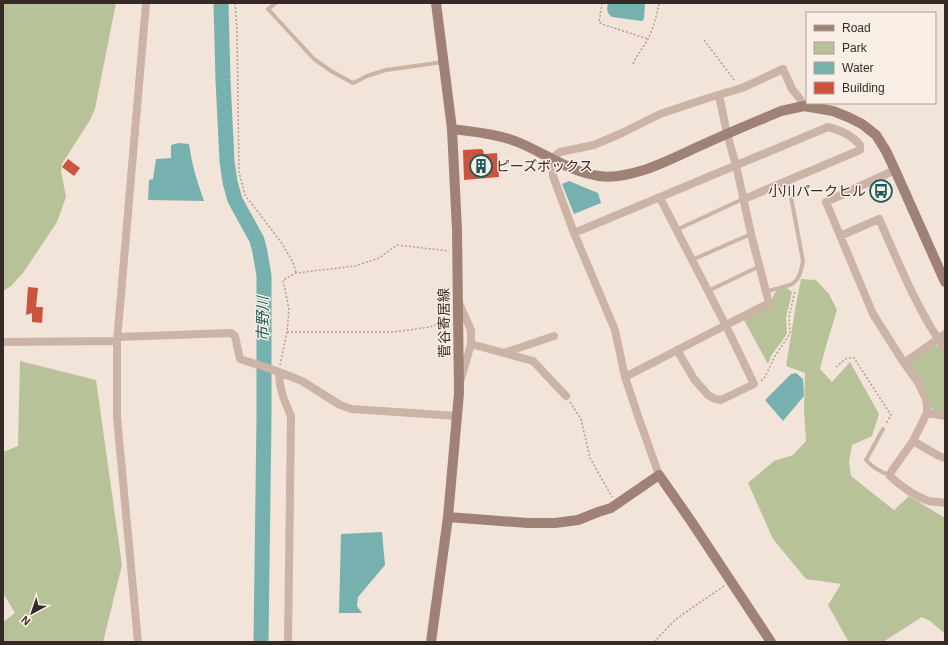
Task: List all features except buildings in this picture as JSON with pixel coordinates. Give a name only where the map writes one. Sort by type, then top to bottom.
[{"type":"street","points":[[138,642],[117,417],[117,339],[146,3]]},
{"type":"street","name":"菅谷寄居線","points":[[431,642],[448,517],[459,387],[457,252],[452,129],[436,3]]},
{"type":"street","points":[[552,158],[560,152],[594,145],[660,114],[739,89],[783,69],[792,89],[804,106]]},
{"type":"street","points":[[625,377],[769,303],[718,95]]},
{"type":"street","points":[[452,129],[500,136],[520,142],[584,173],[610,177],[642,171],[781,111],[804,106],[833,111],[848,116],[862,124],[876,135],[895,170],[945,282]]},
{"type":"street","points":[[574,233],[828,127],[840,130],[856,140],[860,145],[860,150],[744,199]]},
{"type":"street","points":[[552,158],[553,176],[574,233],[615,330],[625,377],[659,475],[771,642]]},
{"type":"street","points":[[895,170],[826,202],[873,314],[919,384],[927,404],[927,413],[913,441],[891,472],[890,476],[917,496],[928,500],[945,503]]},
{"type":"street","points":[[660,198],[754,384],[721,400],[715,399],[708,395],[694,379],[677,350]]},
{"type":"street","points":[[840,236],[879,219],[917,302],[941,337],[945,349]]},
{"type":"street","points":[[458,300],[471,330],[471,344],[459,387]]},
{"type":"street","points":[[3,342],[117,339],[232,333],[235,336],[240,359],[302,381],[340,405],[352,409],[457,416]]},
{"type":"street","points":[[504,353],[554,336]]},
{"type":"street","points":[[904,363],[941,337]]},
{"type":"street","points":[[471,344],[533,361],[566,396]]},
{"type":"street","points":[[276,371],[281,393],[291,416],[288,642]]},
{"type":"street","points":[[927,413],[945,416]]},
{"type":"street","points":[[913,441],[945,458]]},
{"type":"street","points":[[448,517],[528,524],[578,520],[611,508],[659,475]]},
{"type":"lane","points":[[276,3],[268,9],[314,58],[331,71],[353,83],[367,76],[386,70],[444,62]]},
{"type":"lane","points":[[767,291],[793,284],[801,273],[803,261],[788,180]]},
{"type":"lane","points":[[676,230],[744,199]]},
{"type":"lane","points":[[691,260],[752,234]]},
{"type":"lane","points":[[708,291],[760,266]]},
{"type":"lane","points":[[883,430],[866,460],[869,464],[884,474],[890,476]]},
{"type":"path","points":[[236,3],[239,172],[245,195],[281,242],[293,262],[296,273]]},
{"type":"path","points":[[602,3],[599,22],[648,39]]},
{"type":"path","points":[[634,64],[636,57],[648,39],[659,3]]},
{"type":"path","points":[[704,40],[735,80],[739,89]]},
{"type":"path","points":[[276,371],[287,332],[289,309],[283,280],[296,273],[355,266],[379,258],[397,244],[457,252]]},
{"type":"path","points":[[754,384],[761,382],[765,377],[775,356],[788,338],[790,332],[789,317],[795,291],[793,284]]},
{"type":"path","points":[[287,332],[394,332],[430,327],[458,315]]},
{"type":"path","points":[[836,367],[847,358],[854,358],[890,415],[883,430]]},
{"type":"path","points":[[566,396],[581,419],[590,458],[616,505]]},
{"type":"path","points":[[654,642],[676,619],[731,581]]},
{"type":"green space","points":[[3,3],[116,3],[95,109],[90,120],[62,164],[61,171],[66,197],[57,222],[23,273],[11,286],[3,291]]},
{"type":"green space","points":[[801,279],[816,280],[829,294],[837,310],[820,369],[832,382],[850,362],[879,414],[872,436],[852,445],[849,462],[851,476],[894,510],[909,496],[945,518],[945,634],[930,621],[922,617],[883,642],[848,641],[828,605],[841,584],[806,579],[773,539],[748,483],[774,461],[793,455],[806,441],[804,410],[805,373],[786,366]]},
{"type":"green space","points":[[787,288],[792,292],[786,318],[787,333],[771,356],[768,364],[744,320],[772,300],[774,294],[778,290]]},
{"type":"green space","points":[[935,346],[939,346],[945,355],[945,412],[933,410],[925,388],[909,366],[911,361]]},
{"type":"green space","points":[[20,361],[96,380],[122,565],[103,642],[3,642],[3,622],[15,613],[3,593],[3,452],[18,446]]},
{"type":"water","points":[[608,3],[645,3],[644,19],[642,21],[612,17],[607,9]]},
{"type":"water","points":[[179,143],[189,144],[195,173],[204,201],[148,200],[149,180],[153,179],[156,159],[171,158],[171,145]]},
{"type":"water","points":[[569,181],[598,193],[601,203],[574,214],[562,184]]},
{"type":"water","points":[[796,373],[803,379],[804,396],[783,421],[765,400],[791,374]]},
{"type":"water","points":[[382,532],[385,565],[358,597],[357,606],[362,613],[339,613],[341,534]]},
{"type":"waterway","name":"市野川","points":[[221,3],[227,161],[230,182],[235,200],[257,240],[264,276],[261,642]]},
{"type":"place","name":"ピーズボックス","points":[[481,166]]},
{"type":"place","name":"小川パークヒル","points":[[881,191]]}]
